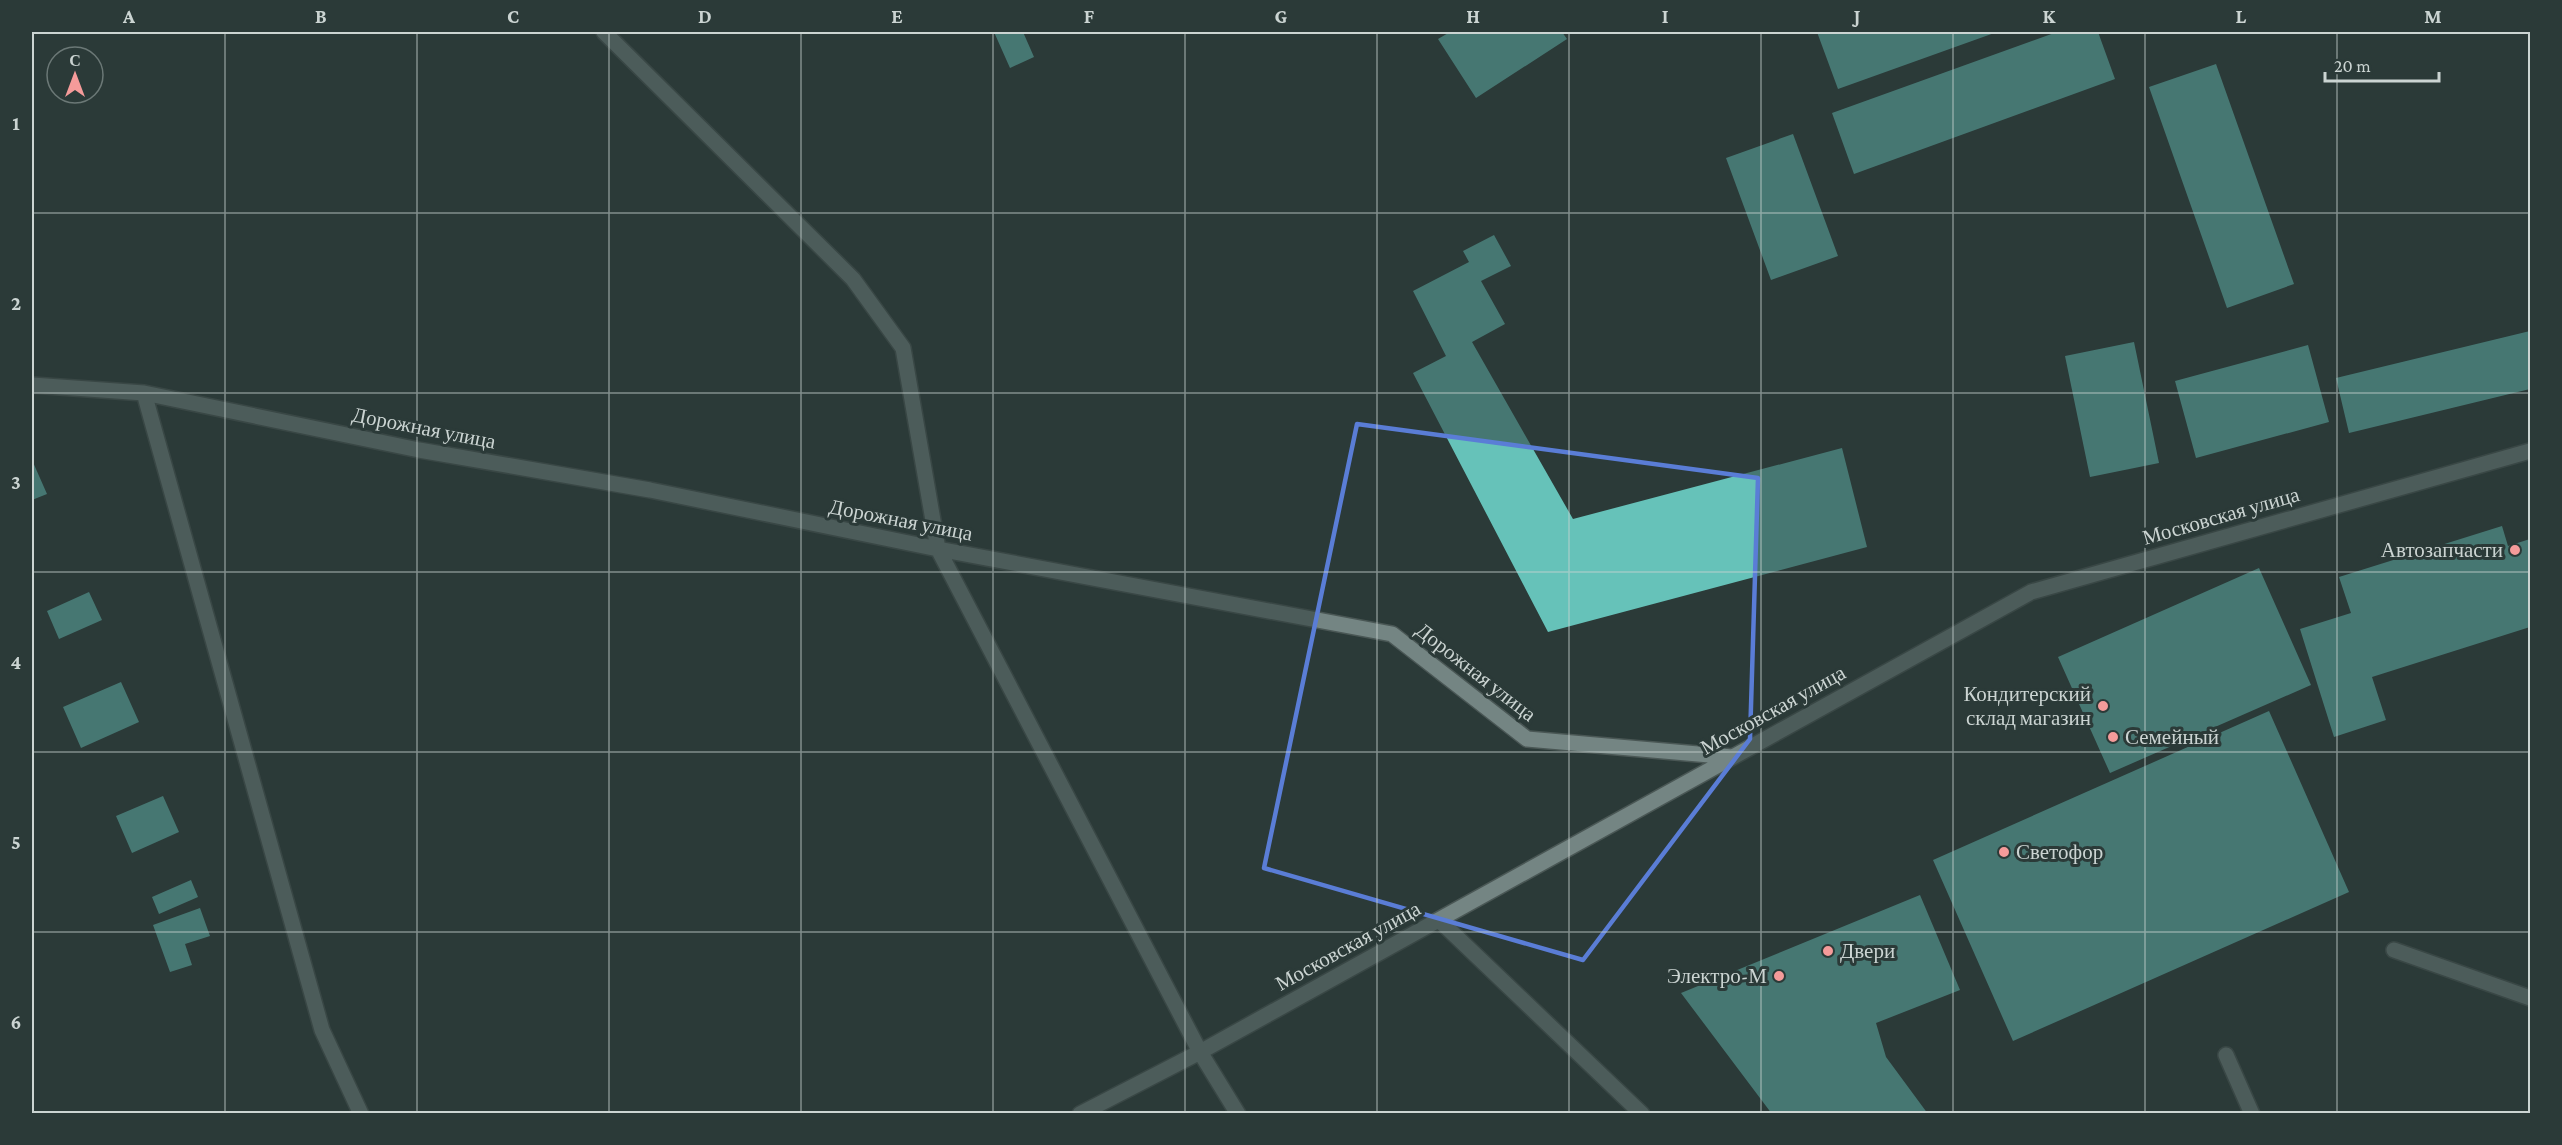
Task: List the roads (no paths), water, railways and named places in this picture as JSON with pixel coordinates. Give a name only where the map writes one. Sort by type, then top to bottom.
[{"type":"street","points":[[604,32],[853,279],[903,348],[938,549],[1200,1052],[1238,1113]]},
{"type":"street","name":"Дорожная улица","points":[[32,385],[144,393],[418,450],[650,490],[938,549],[1392,634],[1527,740],[1732,757]]},
{"type":"street","points":[[144,393],[322,1030],[361,1113]]},
{"type":"street","name":"Московская улица","points":[[1080,1113],[1200,1052],[2031,592],[2530,451]]},
{"type":"street","points":[[1439,920],[1642,1113]]},
{"type":"street","points":[[2394,950],[2530,998]]},
{"type":"street","points":[[2226,1054],[2252,1113]]},
{"type":"place","name":"Автозапчасти","points":[[2515,550]]},
{"type":"place","name":"Кондитерский склад магазин","points":[[2103,706]]},
{"type":"place","name":"Семейный","points":[[2113,737]]},
{"type":"place","name":"Светофор","points":[[2004,852]]},
{"type":"place","name":"Двери","points":[[1828,951]]},
{"type":"place","name":"Электро-М","points":[[1779,976]]}]
